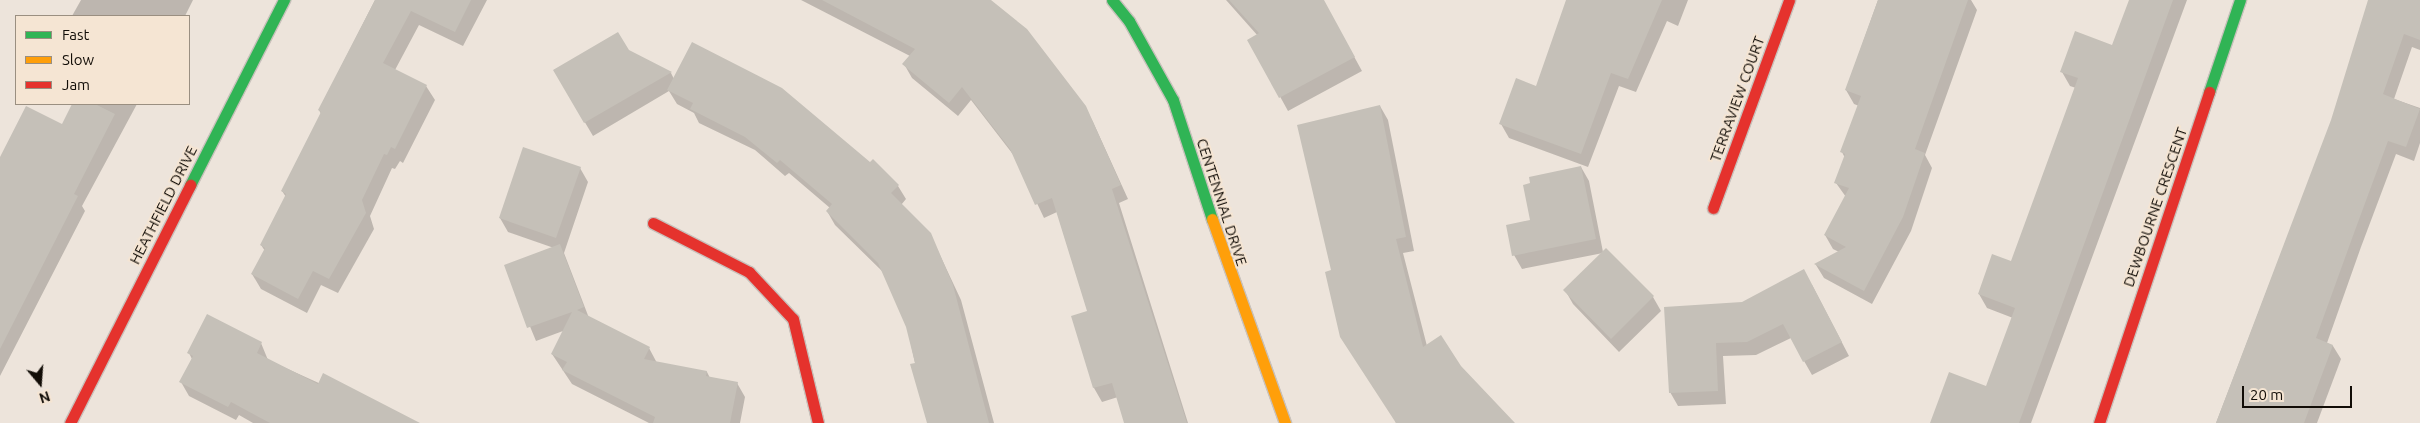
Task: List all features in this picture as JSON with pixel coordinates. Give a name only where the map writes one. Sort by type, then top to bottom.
[{"type":"street","name":"HEATHFIELD DRIVE","points":[[70,423],[284,0]]},
{"type":"street","name":"CENTENNIAL DRIVE","points":[[1112,0],[1129,20],[1173,100],[1229,272],[1285,423]]},
{"type":"street","name":"TERRAVIEW COURT","points":[[1713,208],[1789,0]]},
{"type":"street","name":"DEWBOURNE CRESCENT","points":[[2099,423],[2240,0]]},
{"type":"street","points":[[653,223],[749,272],[793,319],[818,423]]},
{"type":"building","points":[[375,0],[471,0],[455,32],[411,11],[383,63],[427,85],[395,149],[391,147],[387,155],[384,154],[362,200],[366,213],[329,279],[313,271],[298,299],[251,274],[265,248],[260,245],[286,194],[281,191],[321,112],[318,110]]},
{"type":"building","points":[[822,0],[991,0],[1027,29],[1086,106],[1121,185],[1112,189],[1187,423],[1124,423],[1112,383],[1093,388],[1071,316],[1087,311],[1052,198],[1035,205],[1010,149],[962,87],[949,103],[902,64],[915,49]]},
{"type":"building","points":[[1229,0],[1324,0],[1355,57],[1279,98],[1247,40],[1259,33]]},
{"type":"building","points":[[1566,0],[1662,0],[1628,79],[1611,73],[1581,154],[1499,124],[1516,78],[1536,86]]},
{"type":"building","points":[[1878,0],[1968,0],[1915,149],[1925,153],[1903,217],[1864,291],[1814,264],[1846,247],[1824,235],[1849,188],[1834,183],[1845,154],[1840,152],[1861,96],[1845,90]]},
{"type":"building","points":[[2129,0],[2173,0],[2019,423],[1930,423],[1949,372],[1986,386],[2015,308],[1978,294],[1992,254],[2011,261],[2078,78],[2060,72],[2075,31],[2112,45]]},
{"type":"building","points":[[2368,0],[2420,0],[2420,40],[2404,34],[2383,94],[2420,109],[2406,147],[2388,141],[2354,233],[2316,338],[2333,345],[2304,423],[2216,423],[2331,120]]},
{"type":"building","points":[[618,32],[629,50],[672,72],[584,123],[553,70]]},
{"type":"building","points":[[692,42],[782,88],[870,162],[873,159],[899,185],[891,193],[931,233],[953,285],[989,423],[927,423],[910,364],[915,363],[906,327],[878,263],[826,211],[832,204],[780,160],[777,163],[745,137],[690,109],[693,103],[667,90]]},
{"type":"building","points":[[72,105],[97,105],[115,114],[74,194],[78,196],[0,349],[0,157],[26,106],[62,124]]},
{"type":"building","points":[[1380,105],[1406,237],[1396,239],[1423,347],[1441,335],[1461,366],[1515,423],[1396,423],[1340,337],[1325,272],[1331,270],[1297,125]]},
{"type":"building","points":[[523,147],[581,167],[556,238],[499,218]]},
{"type":"building","points":[[1581,166],[1596,239],[1512,256],[1506,225],[1530,220],[1523,185],[1530,183],[1529,177]]},
{"type":"building","points":[[560,244],[584,307],[577,310],[650,347],[644,359],[707,371],[706,376],[738,382],[730,423],[653,423],[655,417],[562,370],[567,362],[551,354],[572,312],[527,328],[504,265]]},
{"type":"building","points":[[1606,248],[1654,296],[1611,339],[1563,290]]},
{"type":"building","points":[[1804,269],[1842,342],[1803,362],[1783,324],[1747,342],[1716,343],[1718,391],[1669,393],[1664,307],[1742,302]]},
{"type":"building","points":[[207,314],[262,342],[257,353],[318,384],[323,373],[420,423],[270,423],[231,402],[228,407],[179,382],[193,356],[187,353]]},
{"type":"traffic: fast","points":[[190,185],[284,0]]},
{"type":"traffic: fast","points":[[1112,0],[1129,21],[1173,100],[1212,219]]},
{"type":"traffic: fast","points":[[2209,92],[2240,0]]},
{"type":"traffic: slow","points":[[1212,219],[1285,423]]},
{"type":"traffic: jam","points":[[1713,208],[1789,0]]},
{"type":"traffic: jam","points":[[2099,423],[2209,92]]},
{"type":"traffic: jam","points":[[70,423],[190,185]]},
{"type":"traffic: jam","points":[[653,223],[749,272],[793,319],[818,423]]}]
